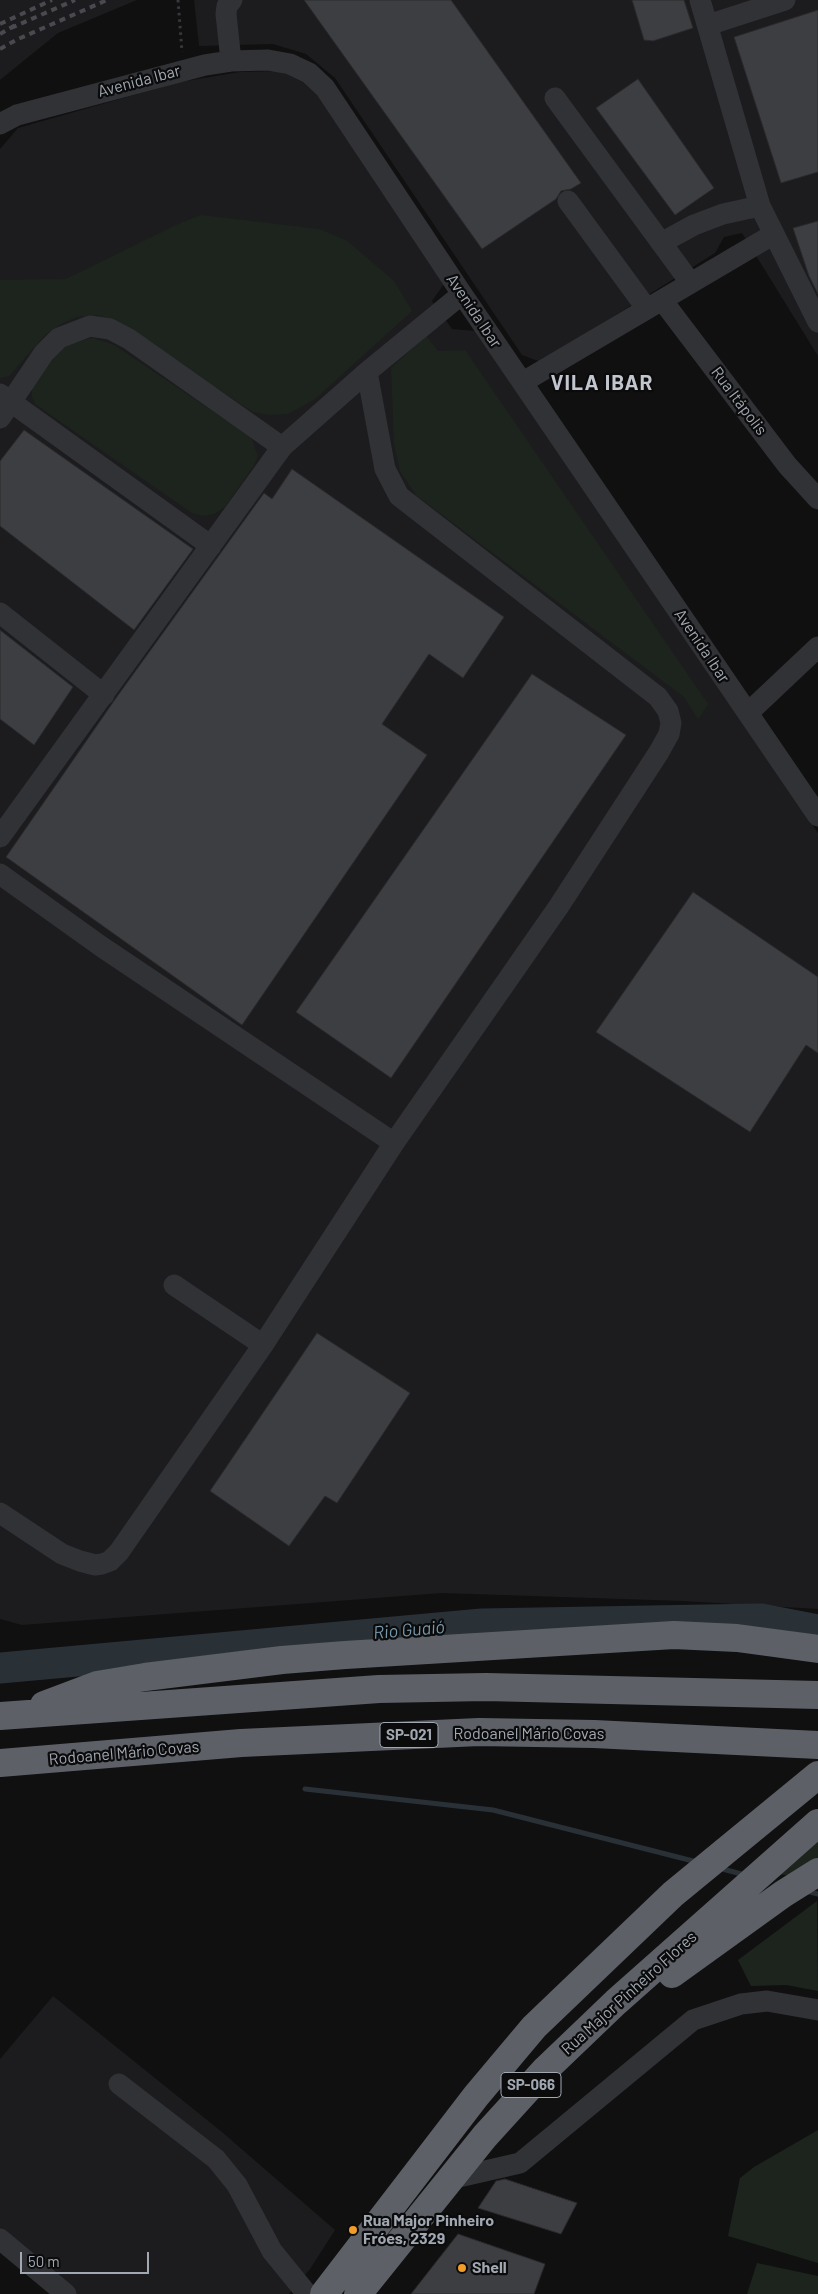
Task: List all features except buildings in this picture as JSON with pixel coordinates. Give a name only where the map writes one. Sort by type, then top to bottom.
[{"type":"highway","points":[[11,1715],[97,1685],[196,1669],[291,1659],[471,1646],[674,1635],[737,1638],[818,1648]]},
{"type":"highway","points":[[11,1715],[379,1689],[496,1687],[818,1695]]},
{"type":"highway","name":"Rodoanel Mário Covas","points":[[0,1763],[242,1743],[479,1732],[604,1734],[818,1745]]},
{"type":"highway","name":"SP-066","points":[[324,2294],[476,2096],[534,2027],[673,1894],[818,1775]]},
{"type":"highway","name":"SP-066","points":[[742,1909],[770,1866],[818,1823]]},
{"type":"highway","points":[[742,1909],[818,1872]]},
{"type":"highway","name":"Rua Major Pinheiro Flores","points":[[358,2294],[450,2179],[502,2117],[546,2069],[616,2002],[742,1909]]},
{"type":"street","points":[[231,60],[226,14],[227,6],[232,0]]},
{"type":"street","points":[[700,0],[760,206],[818,322]]},
{"type":"street","points":[[708,25],[785,0]]},
{"type":"street","name":"Avenida Ibar","points":[[0,124],[18,115],[184,69],[231,60],[268,60],[290,64],[309,73],[325,88],[462,294],[748,713],[809,792],[818,816]]},
{"type":"street","points":[[555,98],[690,282]]},
{"type":"street","name":"Rua Itápolis","points":[[568,201],[787,465],[818,499]]},
{"type":"street","points":[[661,243],[694,225],[716,217],[760,206]]},
{"type":"street","points":[[522,382],[774,234]]},
{"type":"street","points":[[0,836],[282,447],[367,372],[462,294]]},
{"type":"street","points":[[211,546],[4,405],[59,338],[90,326],[104,328],[129,339],[282,447]]},
{"type":"street","points":[[0,1514],[62,1554],[94,1564],[110,1561],[119,1552],[263,1345],[394,1142],[564,898],[669,734],[671,723],[668,711],[658,697],[399,496],[385,469],[367,372]]},
{"type":"street","points":[[0,613],[104,694]]},
{"type":"street","points":[[748,713],[818,647]]},
{"type":"street","points":[[0,874],[118,958],[394,1142]]},
{"type":"street","points":[[174,1285],[263,1345]]},
{"type":"street","points":[[450,2179],[520,2162],[693,2020],[741,2004],[767,2001],[818,2010]]},
{"type":"street","points":[[119,2084],[216,2159],[237,2185],[272,2251],[307,2294]]},
{"type":"street","points":[[0,2239],[66,2294]]},
{"type":"path","points":[[178,0],[181,45]]},
{"type":"shaded area","points":[[0,0],[137,0],[58,33],[0,80]]},
{"type":"shaded area","points":[[194,0],[818,0],[818,356],[742,233],[724,237],[715,253],[541,362],[522,355],[335,78],[306,54],[273,44],[199,46]]},
{"type":"shaded area","points":[[276,71],[299,77],[321,98],[444,284],[432,301],[452,329],[475,331],[818,833],[818,1609],[683,1601],[442,1593],[22,1625],[0,1619],[0,149],[18,128],[180,82],[240,72]]},
{"type":"shaded area","points":[[201,215],[319,229],[346,240],[394,281],[412,311],[315,399],[288,414],[270,415],[253,412],[116,322],[97,315],[77,317],[61,324],[45,335],[9,376],[0,378],[0,280],[66,279],[178,224]]},
{"type":"shaded area","points":[[426,336],[438,351],[465,350],[708,704],[698,719],[684,697],[416,495],[400,471],[394,444],[391,368]]},
{"type":"shaded area","points":[[93,338],[114,345],[251,437],[258,456],[254,465],[225,507],[214,514],[203,516],[192,513],[35,404],[32,397],[32,388],[56,355],[66,345]]},
{"type":"shaded area","points":[[818,1841],[818,1883],[780,1874]]},
{"type":"shaded area","points":[[817,1901],[818,1991],[786,1985],[751,1986],[738,1960]]},
{"type":"shaded area","points":[[53,1996],[222,2132],[335,2230],[310,2269],[289,2294],[52,2294],[0,2250],[0,2059]]},
{"type":"shaded area","points":[[818,2130],[818,2263],[728,2236],[740,2178],[754,2167]]},
{"type":"shaded area","points":[[757,2263],[818,2276],[818,2294],[747,2294]]},
{"type":"waterway","name":"Rio Guaió","points":[[0,1668],[482,1624],[761,1619],[818,1630]]},
{"type":"waterway","points":[[305,1789],[493,1810],[697,1862]]},
{"type":"waterway","points":[[719,1868],[745,1875]]},
{"type":"waterway","points":[[806,1891],[818,1894]]},
{"type":"railway","points":[[0,24],[52,0]]},
{"type":"railway","points":[[11,28],[75,0]]},
{"type":"railway","points":[[0,49],[16,40],[107,0]]},
{"type":"railway","points":[[0,34],[17,24]]},
{"type":"place","name":"Rua Major Pinheiro Fróes, 2329","points":[[353,2230]]},
{"type":"place","name":"Shell","points":[[462,2268]]},
{"type":"district","name":"VILA IBAR","points":[[602,383]]}]
